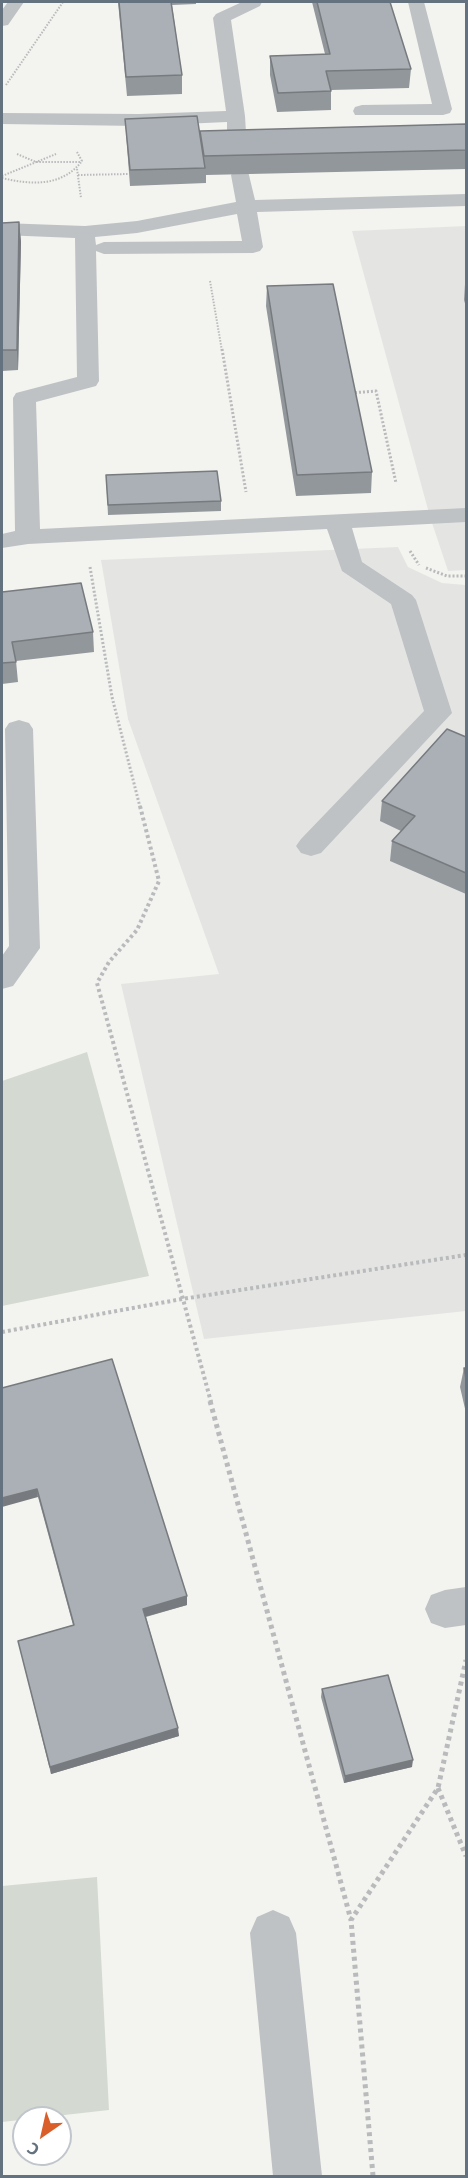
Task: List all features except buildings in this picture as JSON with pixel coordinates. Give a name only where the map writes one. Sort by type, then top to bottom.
[{"type":"street","points":[[2,21],[16,2]]},
{"type":"street","points":[[237,149],[236,116],[222,18],[254,2]]},
{"type":"street","points":[[362,111],[443,109],[416,2]]},
{"type":"street","points":[[2,120],[139,120],[236,116]]},
{"type":"street","points":[[2,229],[85,240],[204,248],[254,247],[241,175]]},
{"type":"street","points":[[85,240],[137,227],[246,206],[466,200]]},
{"type":"street","points":[[28,537],[24,398],[88,381],[85,240]]},
{"type":"street","points":[[2,542],[28,537],[466,515]]},
{"type":"street","points":[[311,846],[438,713],[403,600],[351,566],[337,521]]},
{"type":"street","points":[[2,978],[25,948],[19,729]]},
{"type":"street","points":[[273,1933],[298,2176]]},
{"type":"path","points":[[2,91],[63,2]]},
{"type":"path","points":[[2,178],[33,183],[67,176],[77,169],[81,162],[78,153],[72,147]]},
{"type":"path","points":[[11,152],[36,162],[81,162]]},
{"type":"path","points":[[78,175],[129,174]]},
{"type":"path","points":[[204,248],[251,525]]},
{"type":"path","points":[[351,393],[376,391],[407,547],[420,566],[447,576],[466,576]]},
{"type":"path","points":[[84,534],[112,697],[159,881],[137,930],[109,962],[97,983],[351,1920],[373,2176]]},
{"type":"path","points":[[2,1332],[182,1299],[466,1255]]},
{"type":"path","points":[[351,1920],[438,1788],[466,1660]]},
{"type":"path","points":[[438,1788],[466,1856]]},
{"type":"shaded area","points":[[466,226],[466,570],[448,571],[430,517],[352,231]]},
{"type":"shaded area","points":[[398,547],[408,567],[442,583],[466,585],[466,1311],[204,1339],[121,984],[219,974],[128,719],[101,560]]},
{"type":"shaded area","points":[[87,1052],[149,1276],[2,1306],[2,1081]]},
{"type":"shaded area","points":[[97,1877],[109,2110],[72,2114],[72,2106],[12,2106],[12,2121],[2,2122],[2,1886]]}]
